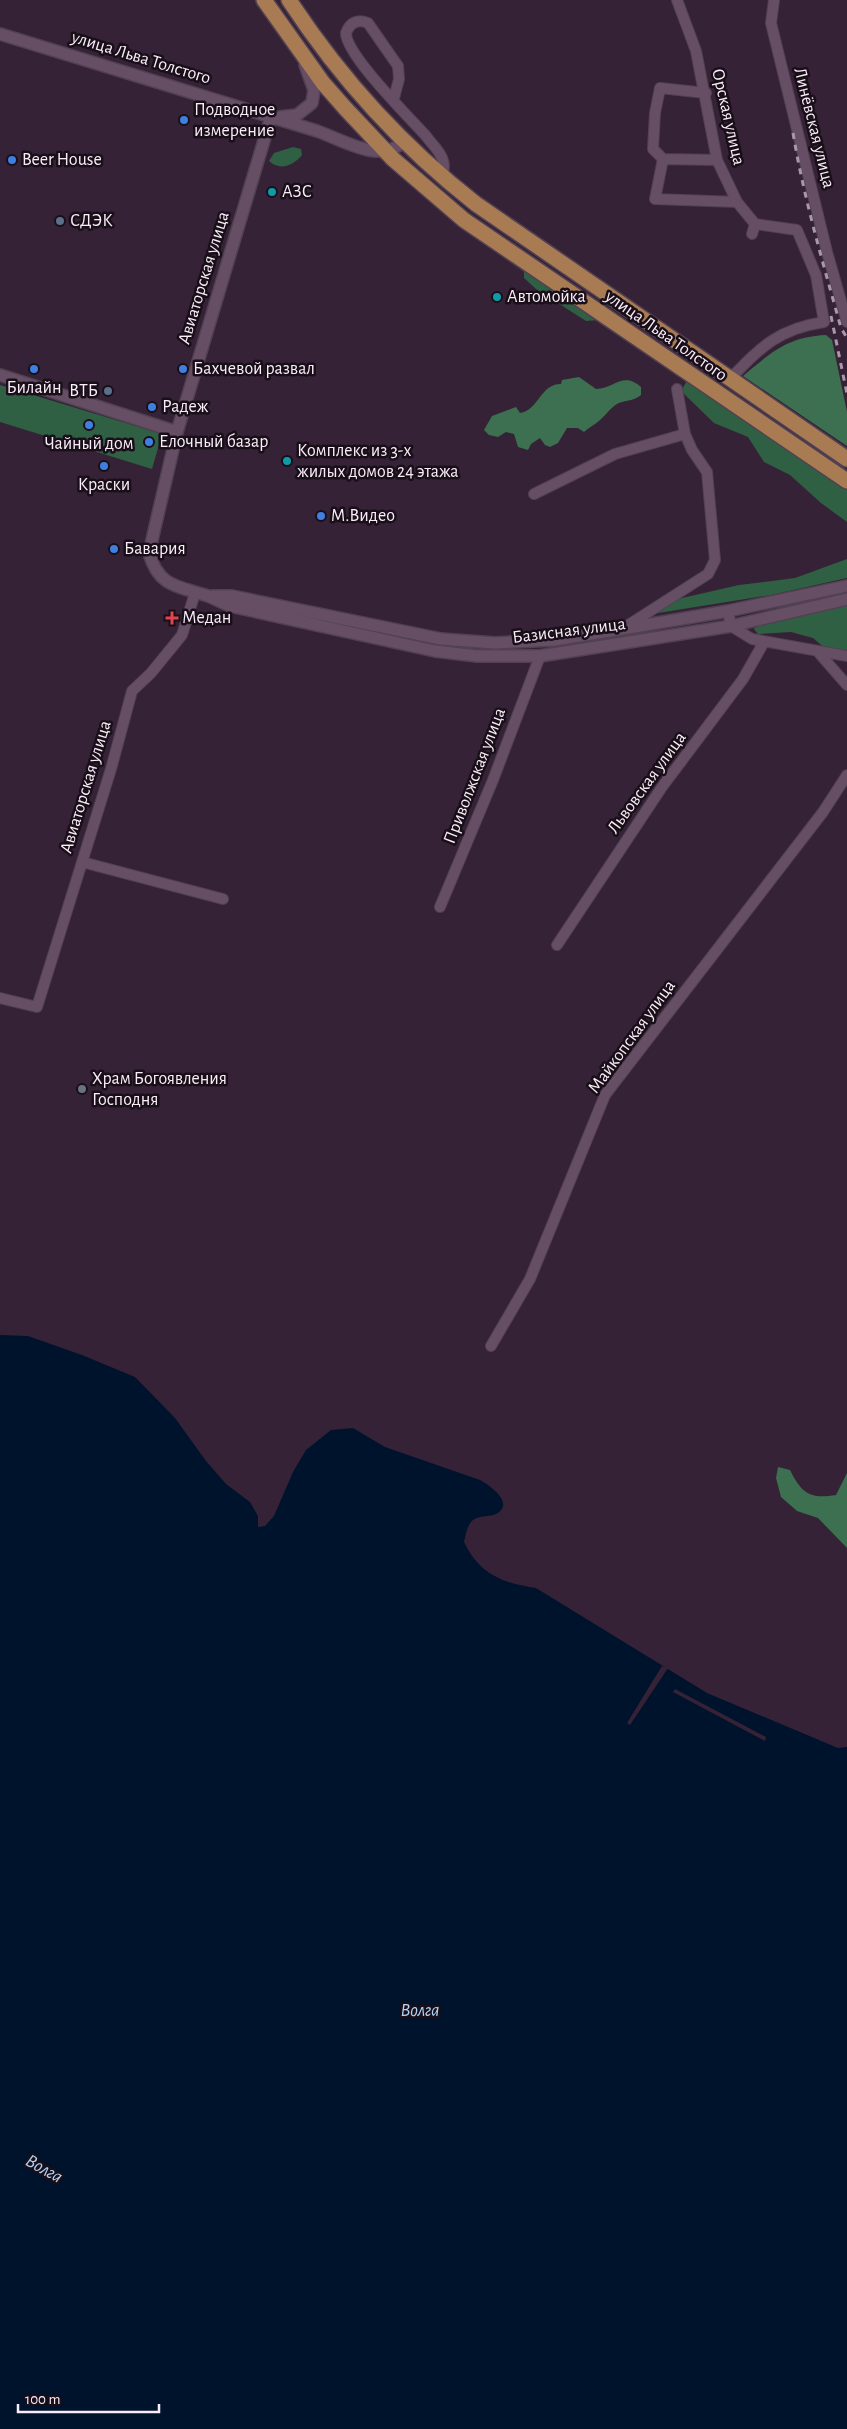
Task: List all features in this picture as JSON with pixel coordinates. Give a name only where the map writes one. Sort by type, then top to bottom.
[{"type":"main road","name":"улица Льва Толстого","points":[[264,0],[323,82],[386,152],[464,220],[847,481]]},
{"type":"main road","name":"улица Льва Толстого","points":[[289,0],[320,45],[353,86],[404,141],[442,177],[476,204],[847,459]]},
{"type":"street","name":"Орская улица","points":[[678,0],[696,51],[718,160],[737,202],[754,229],[797,230],[816,275],[824,322],[802,325],[784,332],[756,352],[730,379]]},
{"type":"street","name":"Линёвская улица","points":[[774,0],[771,23],[827,252],[847,322]]},
{"type":"street","points":[[394,98],[399,80],[395,60],[368,23],[362,21],[352,24],[346,32],[348,43],[381,87],[394,98],[440,153],[444,166],[442,177]]},
{"type":"street","name":"улица Льва Толстого","points":[[0,34],[271,117],[362,148],[386,152]]},
{"type":"street","name":"улица Льва Толстого","points":[[271,117],[290,117],[302,112],[308,107],[313,98],[311,79],[298,49]]},
{"type":"street","points":[[706,94],[660,88],[655,114],[653,149],[663,159],[718,160]]},
{"type":"street","name":"Авиаторская улица","points":[[153,566],[149,553],[177,432],[271,117]]},
{"type":"street","points":[[386,152],[397,149],[404,141]]},
{"type":"street","points":[[663,159],[655,199],[737,202]]},
{"type":"street","points":[[0,375],[177,432]]},
{"type":"street","points":[[622,629],[708,574],[714,560],[707,472],[692,450],[685,434],[677,389]]},
{"type":"street","points":[[534,494],[615,454],[685,434]]},
{"type":"street","name":"Базисная улица","points":[[153,566],[165,583],[208,596],[230,606],[435,651],[477,656],[540,656],[731,626],[847,599]]},
{"type":"street","name":"Базисная улица","points":[[208,596],[232,596],[441,639],[495,643],[554,640],[622,629],[728,611],[847,586]]},
{"type":"street","name":"Авиаторская улица","points":[[0,998],[38,1008],[111,769],[132,691],[151,673],[182,635],[196,593]]},
{"type":"street","points":[[728,611],[731,626],[752,639],[792,645],[819,653],[847,656]]},
{"type":"street","name":"Львовская улица","points":[[557,944],[662,787],[743,679],[764,642]]},
{"type":"street","points":[[819,653],[847,685]]},
{"type":"street","name":"Приволжская улица","points":[[440,907],[493,780],[540,656]]},
{"type":"street","name":"Майкопская улица","points":[[491,1346],[530,1279],[605,1095],[823,812],[847,775]]},
{"type":"street","points":[[82,862],[223,898]]},
{"type":"green space","points":[[293,147],[301,149],[302,155],[295,162],[286,166],[278,166],[269,161],[274,153]]},
{"type":"green space","points":[[524,269],[599,320],[586,321],[536,289],[524,278]]},
{"type":"green space","points":[[826,335],[832,340],[847,412],[847,446],[743,376],[781,347],[812,336]]},
{"type":"green space","points":[[579,377],[596,389],[629,380],[641,387],[641,395],[616,405],[584,432],[578,428],[567,428],[558,443],[550,447],[545,445],[540,438],[531,444],[528,450],[518,447],[514,434],[506,432],[498,437],[489,435],[484,430],[492,416],[516,407],[520,413],[526,411],[548,388],[561,384],[562,380]]},
{"type":"green space","points":[[688,379],[847,487],[847,522],[821,503],[790,475],[764,462],[748,437],[714,423],[681,391]]},
{"type":"green space","points":[[0,385],[162,434],[152,469],[0,422]]},
{"type":"green space","points":[[847,559],[847,578],[771,595],[658,613],[669,601],[739,585],[795,578]]},
{"type":"green space","points":[[847,605],[847,652],[827,650],[813,638],[791,632],[758,634],[754,629],[756,626]]},
{"type":"green space","points":[[778,1467],[790,1470],[803,1490],[820,1496],[836,1495],[847,1473],[847,1548],[818,1518],[797,1511],[781,1497],[776,1478]]},
{"type":"water","name":"Волга","points":[[0,1335],[28,1336],[82,1355],[135,1377],[175,1418],[206,1461],[226,1484],[250,1502],[258,1516],[258,1527],[265,1526],[274,1516],[293,1472],[306,1450],[331,1430],[353,1428],[385,1447],[480,1480],[499,1495],[503,1505],[496,1514],[473,1520],[469,1524],[466,1533],[464,1542],[470,1553],[485,1570],[503,1580],[536,1588],[707,1693],[838,1748],[847,1747],[847,2429],[0,2429]]},
{"type":"pier","points":[[662,1666],[668,1668],[630,1725],[627,1723]]},
{"type":"pier","points":[[675,1689],[766,1737],[765,1741],[673,1692]]},
{"type":"railway","points":[[793,133],[814,231],[841,328],[847,338]]},
{"type":"railway","points":[[831,316],[847,394]]},
{"type":"place","name":"Подводное измерение","points":[[184,120]]},
{"type":"place","name":"Beer House","points":[[12,160]]},
{"type":"place","name":"АЗС","points":[[272,192]]},
{"type":"place","name":"СДЭК","points":[[60,221]]},
{"type":"place","name":"Автомойка","points":[[497,297]]},
{"type":"place","name":"Билайн","points":[[34,369]]},
{"type":"place","name":"Бахчевой развал","points":[[183,369]]},
{"type":"place","name":"ВТБ","points":[[108,391]]},
{"type":"place","name":"Радеж","points":[[152,407]]},
{"type":"place","name":"Чайный дом","points":[[89,425]]},
{"type":"place","name":"Елочный базар","points":[[149,442]]},
{"type":"place","name":"Комплекс из 3-х жилых домов 24 этажа","points":[[287,461]]},
{"type":"place","name":"Краски","points":[[104,466]]},
{"type":"place","name":"M.Видео","points":[[321,516]]},
{"type":"place","name":"Бавария","points":[[114,549]]},
{"type":"place","name":"Медан","points":[[172,618]]},
{"type":"place","name":"Храм Богоявления Господня","points":[[82,1089]]}]
